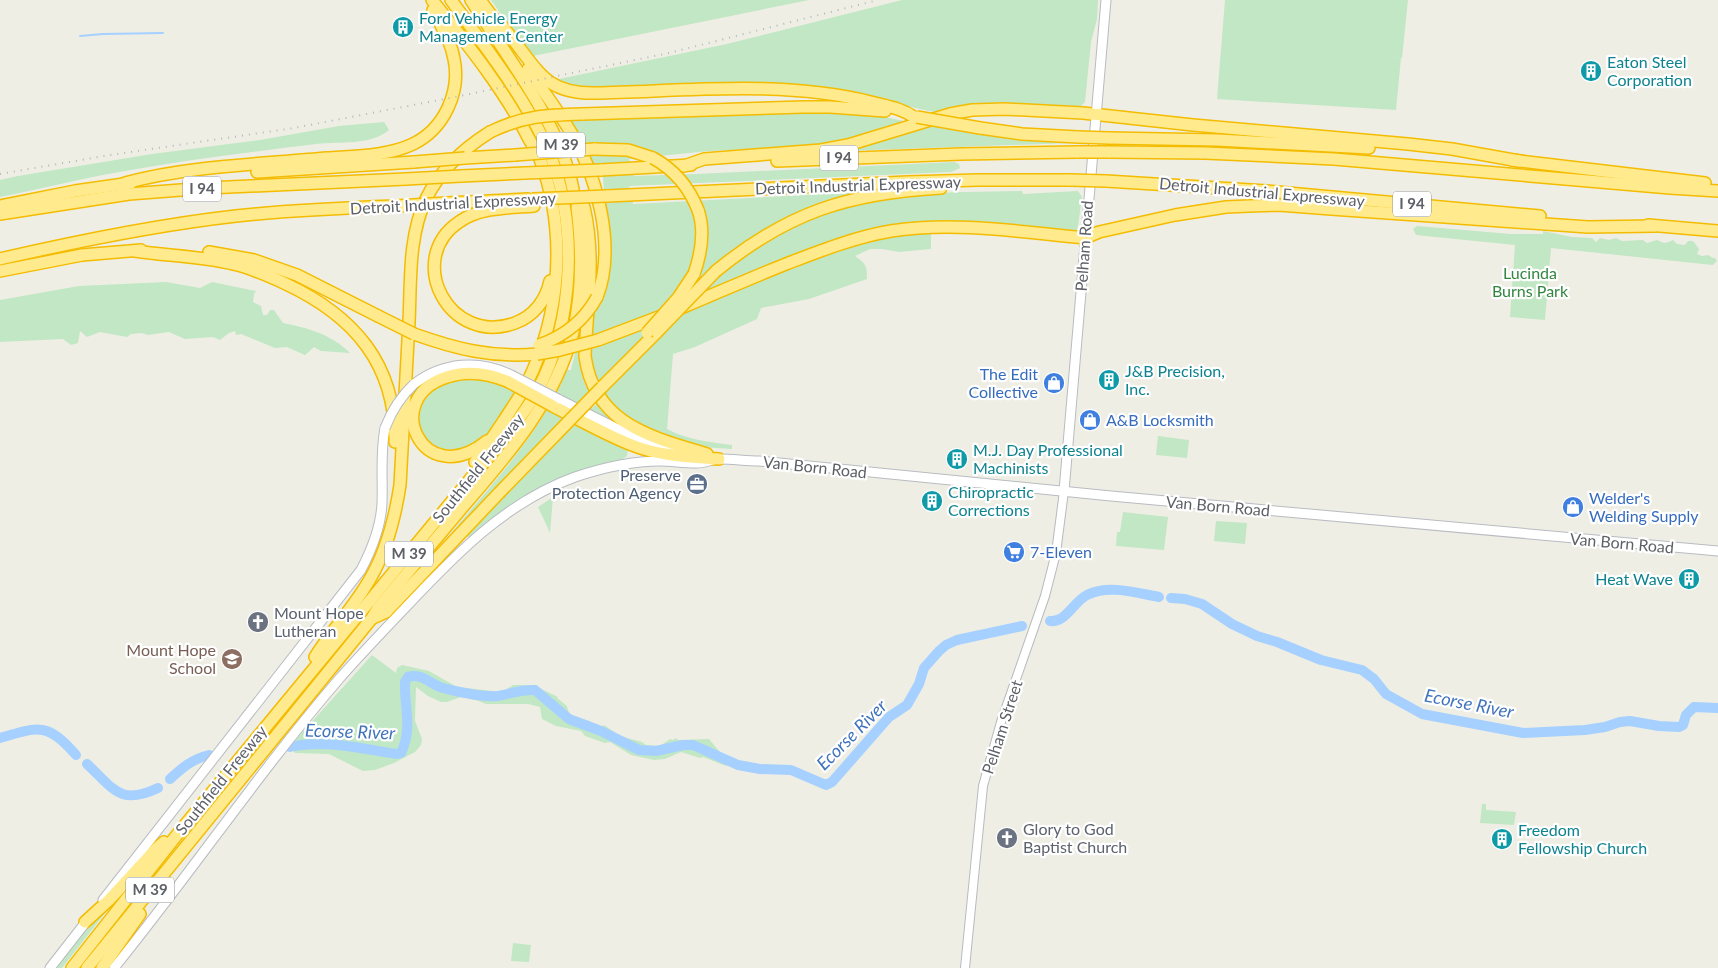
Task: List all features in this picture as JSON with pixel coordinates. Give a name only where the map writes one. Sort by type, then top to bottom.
[{"type":"highway","points":[[125,183],[148,177],[207,170],[383,153],[412,145],[422,139],[431,132],[446,112],[451,103],[456,80],[454,58],[450,45],[427,0]]},
{"type":"highway","points":[[432,0],[464,40],[509,103],[539,158],[554,211],[557,258],[554,298],[539,357],[527,384],[488,445],[463,478],[456,497]]},
{"type":"highway","name":"Southfield Freeway","points":[[72,968],[291,694],[514,426],[538,390],[558,341],[566,295],[569,253],[566,217],[548,148],[529,110],[451,0]]},
{"type":"highway","name":"M 39","points":[[470,0],[539,106],[561,146],[572,158],[580,198]]},
{"type":"highway","points":[[480,0],[540,74],[552,85],[571,92],[582,94],[781,89],[838,95],[863,100],[904,110],[915,117]]},
{"type":"highway","points":[[497,21],[574,137],[591,176],[600,209],[606,248],[604,274],[597,297],[582,319],[572,328],[538,349]]},
{"type":"highway","points":[[291,694],[323,644],[370,580],[390,535],[400,485],[412,257],[418,219],[433,186],[447,167],[466,148],[506,124],[524,118],[553,114],[830,107],[868,109],[1022,134],[1307,144],[1519,161],[1718,185]]},
{"type":"highway","points":[[684,166],[704,159],[821,150],[848,145],[950,114],[972,110],[1005,109],[1095,115],[1408,144],[1519,161]]},
{"type":"highway","points":[[533,203],[502,208],[472,216],[459,222],[444,238],[435,263],[435,276],[443,298],[458,315],[483,326],[508,326],[528,317],[542,302],[551,276],[552,223],[544,182],[534,148]]},
{"type":"highway","points":[[0,206],[125,183],[192,177],[618,149],[638,152],[653,158],[669,168],[680,179],[694,200],[701,218],[701,245],[698,263],[685,290],[622,362],[612,377]]},
{"type":"highway","name":"Detroit Industrial Expressway","points":[[0,214],[129,194],[207,188],[961,154],[1078,152],[1205,153],[1334,159],[1718,191]]},
{"type":"highway","points":[[372,618],[386,612],[499,493],[716,271],[768,234],[810,213],[860,197],[910,190],[1029,186],[1065,180]]},
{"type":"highway","name":"Detroit Industrial Expressway","points":[[0,259],[101,237],[209,219],[296,211],[448,203],[533,203],[606,196],[907,182],[1106,181],[1276,192],[1718,231]]},
{"type":"highway","points":[[580,198],[591,245],[585,356],[592,385],[608,409],[633,428],[707,454]]},
{"type":"highway","name":"Southfield Freeway","points":[[87,968],[254,764],[372,618],[378,608],[510,450],[548,396],[564,359],[573,330],[581,264],[580,198]]},
{"type":"highway","points":[[0,271],[82,255],[135,251],[147,248],[185,249],[232,255],[297,274],[414,334],[468,351],[489,354],[538,349],[560,350],[598,340],[640,325],[816,252],[867,236],[909,229],[938,227],[972,228],[1085,238],[1100,232],[1175,215],[1226,207],[1249,206],[1296,206],[1588,227],[1655,226]]},
{"type":"highway","points":[[135,251],[211,260],[234,264],[256,271],[283,282],[313,298],[352,327],[376,358],[391,396],[395,432],[390,535]]},
{"type":"highway","points":[[494,435],[466,455],[456,457],[442,456],[429,449],[417,436],[413,424],[414,410],[420,395],[436,381],[461,373],[481,373],[509,378],[555,403],[659,453],[719,459]]},
{"type":"highway","points":[[102,968],[212,813]]},
{"type":"highway","points":[[85,922],[110,900],[156,849],[180,831]]},
{"type":"main road","name":"Pelham Road","points":[[1064,491],[1106,0]]},
{"type":"main road","points":[[50,968],[361,570],[375,540],[382,505],[382,447],[386,428],[394,406],[401,396],[414,384],[434,372],[460,365],[491,366],[509,378]]},
{"type":"main road","name":"Van Born Road","points":[[633,441],[707,454],[719,459],[1718,551]]},
{"type":"main road","points":[[623,464],[629,459],[633,441]]},
{"type":"main road","name":"Van Born Road","points":[[114,968],[199,860],[268,767],[332,687],[372,642],[452,560],[500,518],[538,494],[574,478],[623,464],[662,461],[698,464],[719,459]]},
{"type":"street","name":"Pelham Street","points":[[965,968],[983,786],[1001,722],[1045,596],[1057,546],[1064,491]]},
{"type":"green space","points":[[491,0],[809,0],[533,56],[526,50]]},
{"type":"green space","points":[[902,0],[1098,0],[1097,19],[1091,42],[1085,102],[1076,108],[955,107],[934,112],[832,90],[582,90],[554,80],[727,44]]},
{"type":"green space","points":[[1225,0],[1408,0],[1402,58],[1338,52],[1401,58],[1396,110],[1217,99]]},
{"type":"green space","points":[[825,111],[876,115],[908,122],[840,142],[800,147],[709,151],[629,159],[634,176],[954,162],[959,164],[960,168],[951,172],[629,186],[633,204],[862,192],[862,194],[814,207],[742,258],[795,225],[838,207],[864,201],[916,194],[1022,191],[1023,194],[1078,191],[1082,197],[1077,233],[894,227],[589,338],[592,314],[597,307],[605,206],[603,178],[589,158],[569,119]]},
{"type":"green space","points":[[384,122],[389,130],[373,139],[364,141],[316,144],[168,164],[104,175],[0,197],[0,180],[18,176],[152,154],[260,140],[339,126]]},
{"type":"green space","points":[[922,124],[1016,140],[1071,143],[844,151]]},
{"type":"green space","name":"Lucinda Burns Park","points":[[1417,226],[1511,234],[1543,234],[1543,231],[1572,237],[1592,238],[1596,242],[1600,238],[1609,240],[1616,238],[1622,241],[1643,240],[1647,243],[1657,240],[1664,243],[1673,240],[1677,244],[1685,245],[1688,241],[1693,241],[1699,249],[1697,254],[1702,256],[1708,255],[1717,261],[1713,265],[1551,248],[1545,320],[1510,317],[1515,245],[1416,235],[1413,229]]},
{"type":"green space","points":[[931,232],[931,249],[899,252],[870,249],[855,256],[865,265],[867,279],[809,299],[761,308],[757,319],[695,347],[673,354],[667,429],[707,442],[732,445],[732,449],[700,447],[680,443],[623,417],[595,385],[589,350],[829,253],[893,236]]},
{"type":"green space","points":[[166,282],[200,288],[212,282],[256,291],[253,302],[261,306],[263,315],[267,315],[270,310],[274,310],[283,323],[327,336],[350,353],[321,351],[314,347],[305,355],[287,347],[275,348],[241,334],[236,335],[235,331],[220,340],[213,337],[185,339],[169,332],[148,335],[142,333],[131,334],[127,337],[100,332],[87,337],[80,331],[78,343],[71,345],[63,339],[0,342],[0,300],[79,286]]},
{"type":"green space","points":[[579,336],[581,336],[582,373],[586,386],[590,391],[582,398],[592,408],[598,403],[631,429],[627,456],[620,461],[513,504],[469,538],[459,529],[451,536],[452,532],[516,455],[544,415],[567,370],[571,370]]},
{"type":"green space","points":[[483,376],[518,391],[488,433],[479,442],[456,452],[443,452],[423,439],[417,413],[436,388],[452,381]]},
{"type":"green space","points":[[1158,436],[1189,440],[1187,458],[1156,455]]},
{"type":"green space","points":[[553,497],[550,533],[538,507]]},
{"type":"green space","points":[[1123,512],[1168,517],[1164,550],[1116,546],[1117,532],[1120,532]]},
{"type":"green space","points":[[1216,521],[1247,523],[1245,544],[1214,541]]},
{"type":"green space","points":[[372,655],[396,673],[397,668],[402,665],[429,671],[457,687],[502,692],[513,685],[537,687],[558,697],[567,706],[569,713],[574,716],[601,727],[604,725],[620,736],[642,742],[646,745],[660,746],[670,739],[676,738],[678,740],[709,739],[727,758],[726,766],[703,757],[700,758],[681,752],[665,759],[654,760],[631,755],[610,742],[605,743],[585,736],[581,731],[556,726],[542,719],[540,707],[528,704],[486,704],[461,697],[441,702],[428,696],[416,687],[415,721],[422,739],[421,745],[415,752],[375,770],[363,771],[329,754],[295,753],[291,747],[299,736]]},
{"type":"green space","points":[[1482,804],[1486,804],[1486,810],[1516,812],[1514,825],[1480,823]]},
{"type":"green space","points":[[127,885],[62,968],[54,968],[90,925]]},
{"type":"green space","points":[[513,943],[531,945],[529,962],[511,961]]},
{"type":"waterway","points":[[80,36],[163,33]]},
{"type":"waterway","name":"Ecorse River","points":[[1050,621],[1061,619],[1087,595],[1104,590],[1123,590],[1159,597]]},
{"type":"waterway","name":"Ecorse River","points":[[1171,598],[1185,599],[1202,604],[1232,624],[1257,636],[1321,660],[1362,670],[1374,679],[1386,694],[1422,714],[1523,733],[1585,730],[1630,721],[1679,727],[1683,725],[1686,715],[1694,707],[1718,708]]},
{"type":"waterway","name":"Ecorse River","points":[[290,747],[330,744],[401,753],[407,735],[405,682],[408,677],[417,676],[443,688],[478,695],[497,696],[535,690],[569,719],[601,731],[639,750],[656,751],[683,745],[693,745],[738,765],[760,769],[791,770],[826,785],[832,782],[889,717],[907,705],[919,684],[924,668],[946,645],[957,640],[1022,626]]},
{"type":"waterway","name":"Ecorse River","points":[[0,738],[24,731],[42,730],[58,737],[76,755]]},
{"type":"waterway","name":"Ecorse River","points":[[170,779],[192,761],[209,755]]},
{"type":"waterway","name":"Ecorse River","points":[[87,764],[111,787],[126,795],[145,793],[158,788]]},
{"type":"railway","points":[[0,174],[110,155],[294,128],[460,96],[669,53],[878,0]]},
{"type":"place","name":"Ford Vehicle Energy Management Center","points":[[403,27]]},
{"type":"place","name":"Eaton Steel Corporation","points":[[1591,71]]},
{"type":"place","name":"J&B Precision, Inc.","points":[[1109,380]]},
{"type":"place","name":"The Edit Collective","points":[[1054,383]]},
{"type":"place","name":"A&B Locksmith","points":[[1090,420]]},
{"type":"place","name":"M.J. Day Professional Machinists","points":[[957,459]]},
{"type":"place","name":"Preserve Protection Agency","points":[[697,484]]},
{"type":"place","name":"Chiropractic Corrections","points":[[932,501]]},
{"type":"place","name":"Welder's Welding Supply","points":[[1573,507]]},
{"type":"place","name":"7-Eleven","points":[[1014,552]]},
{"type":"place","name":"Heat Wave","points":[[1689,579]]},
{"type":"place","name":"Mount Hope Lutheran","points":[[258,622]]},
{"type":"place","name":"Mount Hope School","points":[[232,659]]},
{"type":"place","name":"Glory to God Baptist Church","points":[[1007,838]]},
{"type":"place","name":"Freedom Fellowship Church","points":[[1502,839]]}]
